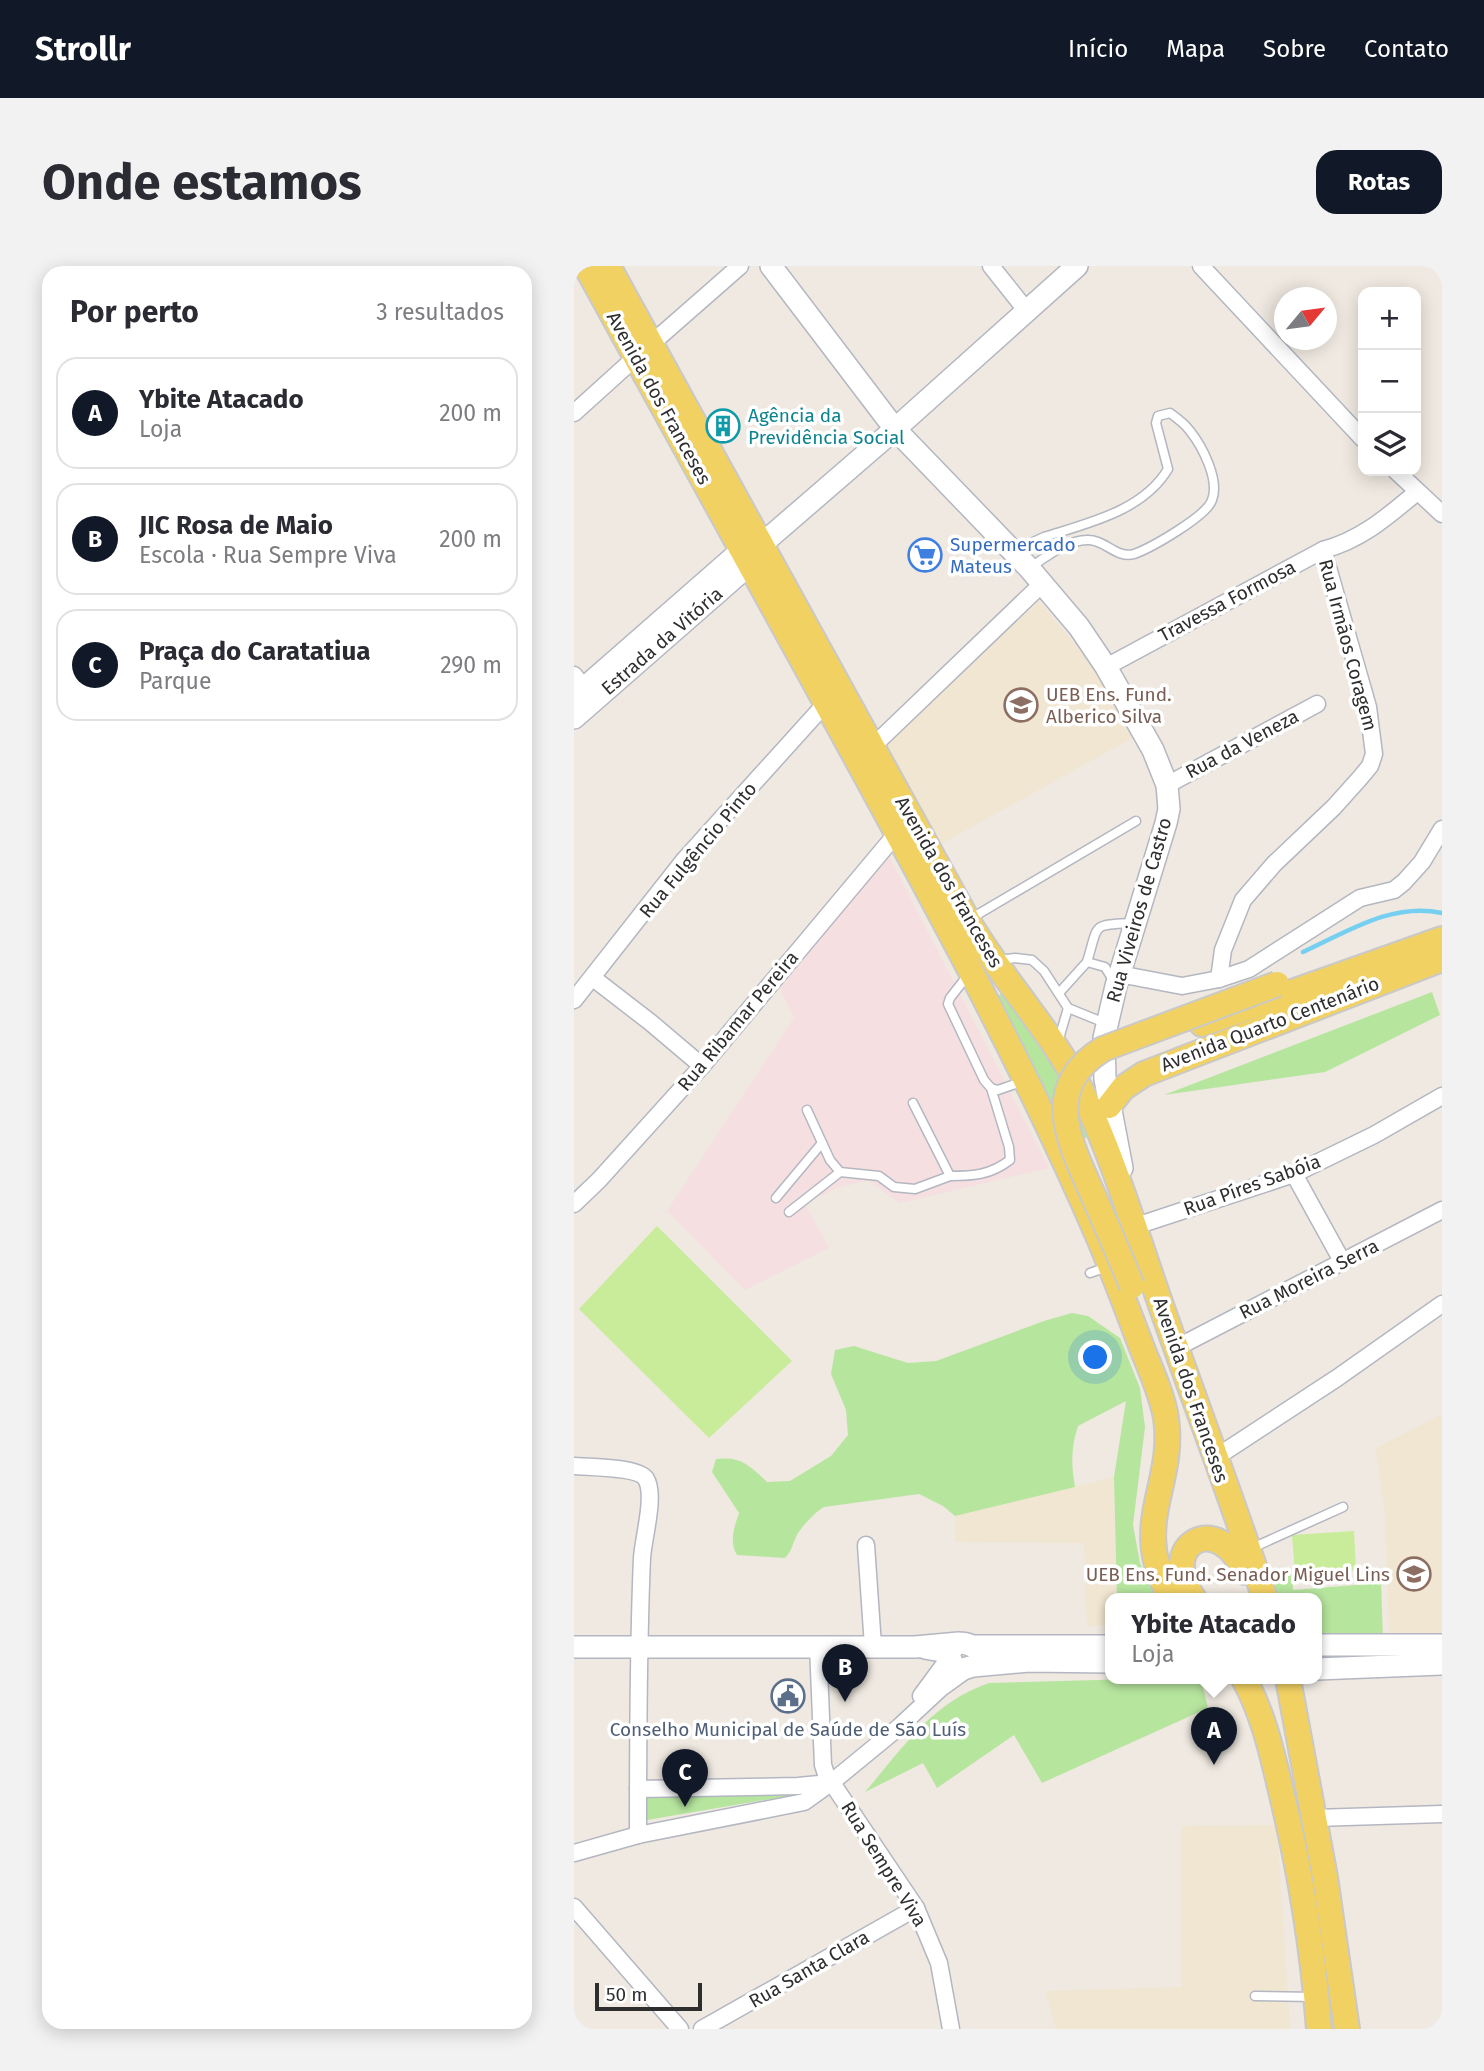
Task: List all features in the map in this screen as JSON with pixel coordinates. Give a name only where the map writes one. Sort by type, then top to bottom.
[{"type":"main road","name":"Avenida dos Franceses","points":[[586,266],[643,351]]},
{"type":"main road","name":"Avenida dos Franceses","points":[[608,266],[643,351],[826,704],[897,833],[982,965],[1056,1048],[1090,1110],[1263,1593]]},
{"type":"main road","name":"Avenida dos Franceses","points":[[752,557],[872,747],[968,921],[982,965],[1100,1270],[1159,1391],[1166,1420],[1167,1451],[1156,1506],[1153,1539],[1158,1569],[1169,1593]]},
{"type":"main road","name":"Avenida Quarto Centenário","points":[[1109,1106],[1123,1088],[1144,1074],[1380,972],[1442,939]]},
{"type":"main road","name":"Avenida Quarto Centenário","points":[[1105,1031],[1116,1048],[1133,1049],[1380,972],[1442,959]]},
{"type":"main road","points":[[1153,1539],[1160,1511],[1180,1466],[1182,1428],[1177,1403],[1132,1286],[1071,1145],[1065,1117],[1069,1084],[1083,1064],[1103,1049],[1277,984],[1380,972]]},
{"type":"main road","points":[[1190,1593],[1184,1583],[1181,1562],[1194,1542],[1209,1538],[1230,1548],[1241,1563],[1252,1593]]},
{"type":"main road","points":[[1247,1684],[1275,1765],[1297,1862],[1317,1997],[1319,2029]]},
{"type":"main road","points":[[1284,1684],[1298,1727]]},
{"type":"main road","points":[[1289,1684],[1315,1818],[1346,2029]]},
{"type":"street","points":[[574,413],[740,266]]},
{"type":"street","name":"Rua Viveiros de Castro","points":[[771,266],[895,429],[1036,576],[1079,627],[1107,667],[1153,750],[1167,785],[1169,809],[1166,823],[1105,1031],[1105,1072],[1109,1106],[1133,1227]]},
{"type":"street","points":[[991,266],[1026,310]]},
{"type":"street","points":[[752,557],[1077,266]]},
{"type":"street","points":[[1201,266],[1358,434]]},
{"type":"street","points":[[928,463],[920,429],[931,396]]},
{"type":"street","points":[[1400,476],[1442,514]]},
{"type":"street","name":"Travessa Formosa","points":[[1107,667],[1323,550],[1343,545],[1363,535],[1417,492]]},
{"type":"street","name":"Rua Irmãos Coragem","points":[[1219,979],[1223,950],[1243,900],[1274,864],[1334,807],[1370,766],[1374,754],[1368,707],[1323,550]]},
{"type":"street","name":"Estrada da Vitória","points":[[577,687],[752,557]]},
{"type":"street","name":"Estrada da Vitória","points":[[574,718],[752,557]]},
{"type":"street","points":[[872,747],[1036,576]]},
{"type":"street","name":"Rua Fulgêncio Pinto","points":[[574,1000],[685,859],[826,704]]},
{"type":"street","name":"Rua da Veneza","points":[[1167,785],[1317,704]]},
{"type":"street","points":[[1118,980],[1182,986],[1219,979],[1249,969],[1360,898],[1394,890],[1422,862],[1442,829]]},
{"type":"street","name":"Rua Ribamar Pereira","points":[[574,1204],[702,1066],[897,833]]},
{"type":"street","points":[[593,978],[702,1066]]},
{"type":"street","name":"Rua Píres Sabóia","points":[[1133,1227],[1294,1174],[1374,1135],[1442,1096]]},
{"type":"street","points":[[1294,1174],[1342,1261]]},
{"type":"street","name":"Rua Moreira Serra","points":[[1176,1348],[1442,1210]]},
{"type":"street","points":[[1215,1458],[1337,1378],[1442,1304]]},
{"type":"street","points":[[574,1466],[640,1474],[646,1479],[649,1491],[642,1544],[638,1647],[638,1835]]},
{"type":"street","points":[[866,1545],[873,1646]]},
{"type":"street","points":[[1322,1645],[1442,1645]]},
{"type":"street","name":"Rua Sempre Viva","points":[[818,1646],[823,1765],[916,1908],[939,1963],[951,2029]]},
{"type":"street","points":[[574,1853],[638,1835],[804,1802],[899,1727],[961,1657],[1105,1646]]},
{"type":"street","points":[[574,1647],[915,1647],[961,1657],[1105,1662]]},
{"type":"street","points":[[1322,1669],[1442,1664]]},
{"type":"street","name":"Rua Sempre Viva","points":[[638,1789],[798,1786],[832,1782]]},
{"type":"street","points":[[1315,1818],[1442,1814]]},
{"type":"street","points":[[574,1907],[680,2029]]},
{"type":"street","name":"Rua Santa Clara","points":[[702,2029],[916,1908]]},
{"type":"lane","points":[[1013,552],[1042,538],[1093,522],[1154,490],[1168,469],[1156,423],[1158,416],[1170,413],[1189,429],[1209,464],[1214,488],[1212,501],[1204,511],[1164,540],[1127,555],[1090,539],[1078,541],[1053,552],[1036,576]]},
{"type":"lane","points":[[1090,539],[1093,522]]},
{"type":"lane","points":[[968,921],[1136,821]]},
{"type":"lane","points":[[1059,993],[1087,962],[1097,928],[1103,924],[1136,923]]},
{"type":"lane","points":[[789,1212],[840,1172],[878,1176],[894,1187],[915,1189],[950,1176],[970,1176],[996,1171],[1010,1160],[1009,1147],[990,1088],[948,1004],[950,998],[982,965],[1015,958],[1032,960],[1044,971],[1068,1008],[1105,1031]]},
{"type":"lane","points":[[1087,962],[1105,968],[1118,980]]},
{"type":"lane","points":[[1056,1048],[1068,1008]]},
{"type":"lane","points":[[990,1088],[998,1090],[1026,1080]]},
{"type":"lane","points":[[914,1103],[950,1176]]},
{"type":"lane","points":[[807,1110],[830,1160],[840,1172]]},
{"type":"lane","points":[[776,1198],[822,1143]]},
{"type":"lane","points":[[1248,1550],[1343,1507]]},
{"type":"lane","points":[[1255,1996],[1317,1997]]},
{"type":"shaded area","name":"UEB Ens. Fund. Alberico Silva","points":[[1039,601],[1097,671],[1132,738],[941,844],[886,744]]},
{"type":"shaded area","points":[[889,856],[1049,1168],[900,1203],[868,1180],[835,1189],[805,1204],[829,1248],[745,1290],[667,1211],[794,1018],[778,984]]},
{"type":"shaded area","name":"UEB Ens. Fund. Senador Miguel Lins","points":[[1442,1414],[1442,1634],[1389,1634],[1385,1514],[1376,1448]]},
{"type":"shaded area","points":[[1114,1477],[1117,1593],[1105,1593],[1105,1625],[1087,1626],[1084,1543],[955,1542],[955,1516]]},
{"type":"shaded area","points":[[1277,1825],[1290,2029],[1056,2029],[1045,1991],[1182,1987],[1182,1826]]},
{"type":"green space","points":[[1432,992],[1440,1015],[1325,1072],[1164,1095]]},
{"type":"green space","points":[[1003,993],[1060,1078],[1088,1137],[1077,1141],[1062,1124],[997,996]]},
{"type":"green space","points":[[657,1226],[792,1361],[709,1438],[579,1309]]},
{"type":"green space","points":[[1072,1313],[1088,1316],[1120,1338],[1140,1388],[1145,1427],[1133,1525],[1140,1563],[1153,1593],[1117,1593],[1114,1477],[1126,1401],[1078,1426],[1072,1456],[1075,1487],[955,1516],[943,1506],[919,1494],[824,1507],[801,1529],[785,1558],[737,1555],[733,1540],[739,1513],[712,1472],[716,1459],[738,1460],[767,1482],[790,1481],[831,1456],[848,1435],[846,1410],[831,1374],[835,1350],[854,1346],[908,1363],[936,1361]]},
{"type":"green space","points":[[1354,1531],[1356,1570],[1295,1575],[1292,1535]]},
{"type":"green space","points":[[1292,1569],[1293,1590],[1381,1583],[1383,1638],[1322,1635],[1322,1593],[1274,1593],[1267,1577]]},
{"type":"green space","points":[[1105,1680],[1105,1684],[1202,1684],[1208,1708],[1042,1783],[1014,1735],[937,1788],[923,1763],[865,1792],[906,1743],[934,1715],[950,1702],[989,1683]]},
{"type":"green space","points":[[646,1793],[800,1794],[647,1820]]},
{"type":"waterway","points":[[1303,952],[1388,915],[1423,911],[1442,913]]},
{"type":"place","name":"Agência da Previdência Social","points":[[723,426]]},
{"type":"place","name":"Supermercado Mateus","points":[[925,555]]},
{"type":"place","name":"UEB Ens. Fund. Alberico Silva","points":[[1021,705]]},
{"type":"place","name":"UEB Ens. Fund. Senador Miguel Lins","points":[[1414,1574]]},
{"type":"place","name":"Conselho Municipal de Saúde de São Luís","points":[[788,1696]]},
{"type":"place","name":"JIC Rosa de Maio","points":[[845,1702]]},
{"type":"place","name":"Ybite Atacado","points":[[1214,1765]]},
{"type":"place","name":"Praça do Caratatiua","points":[[685,1807]]}]
